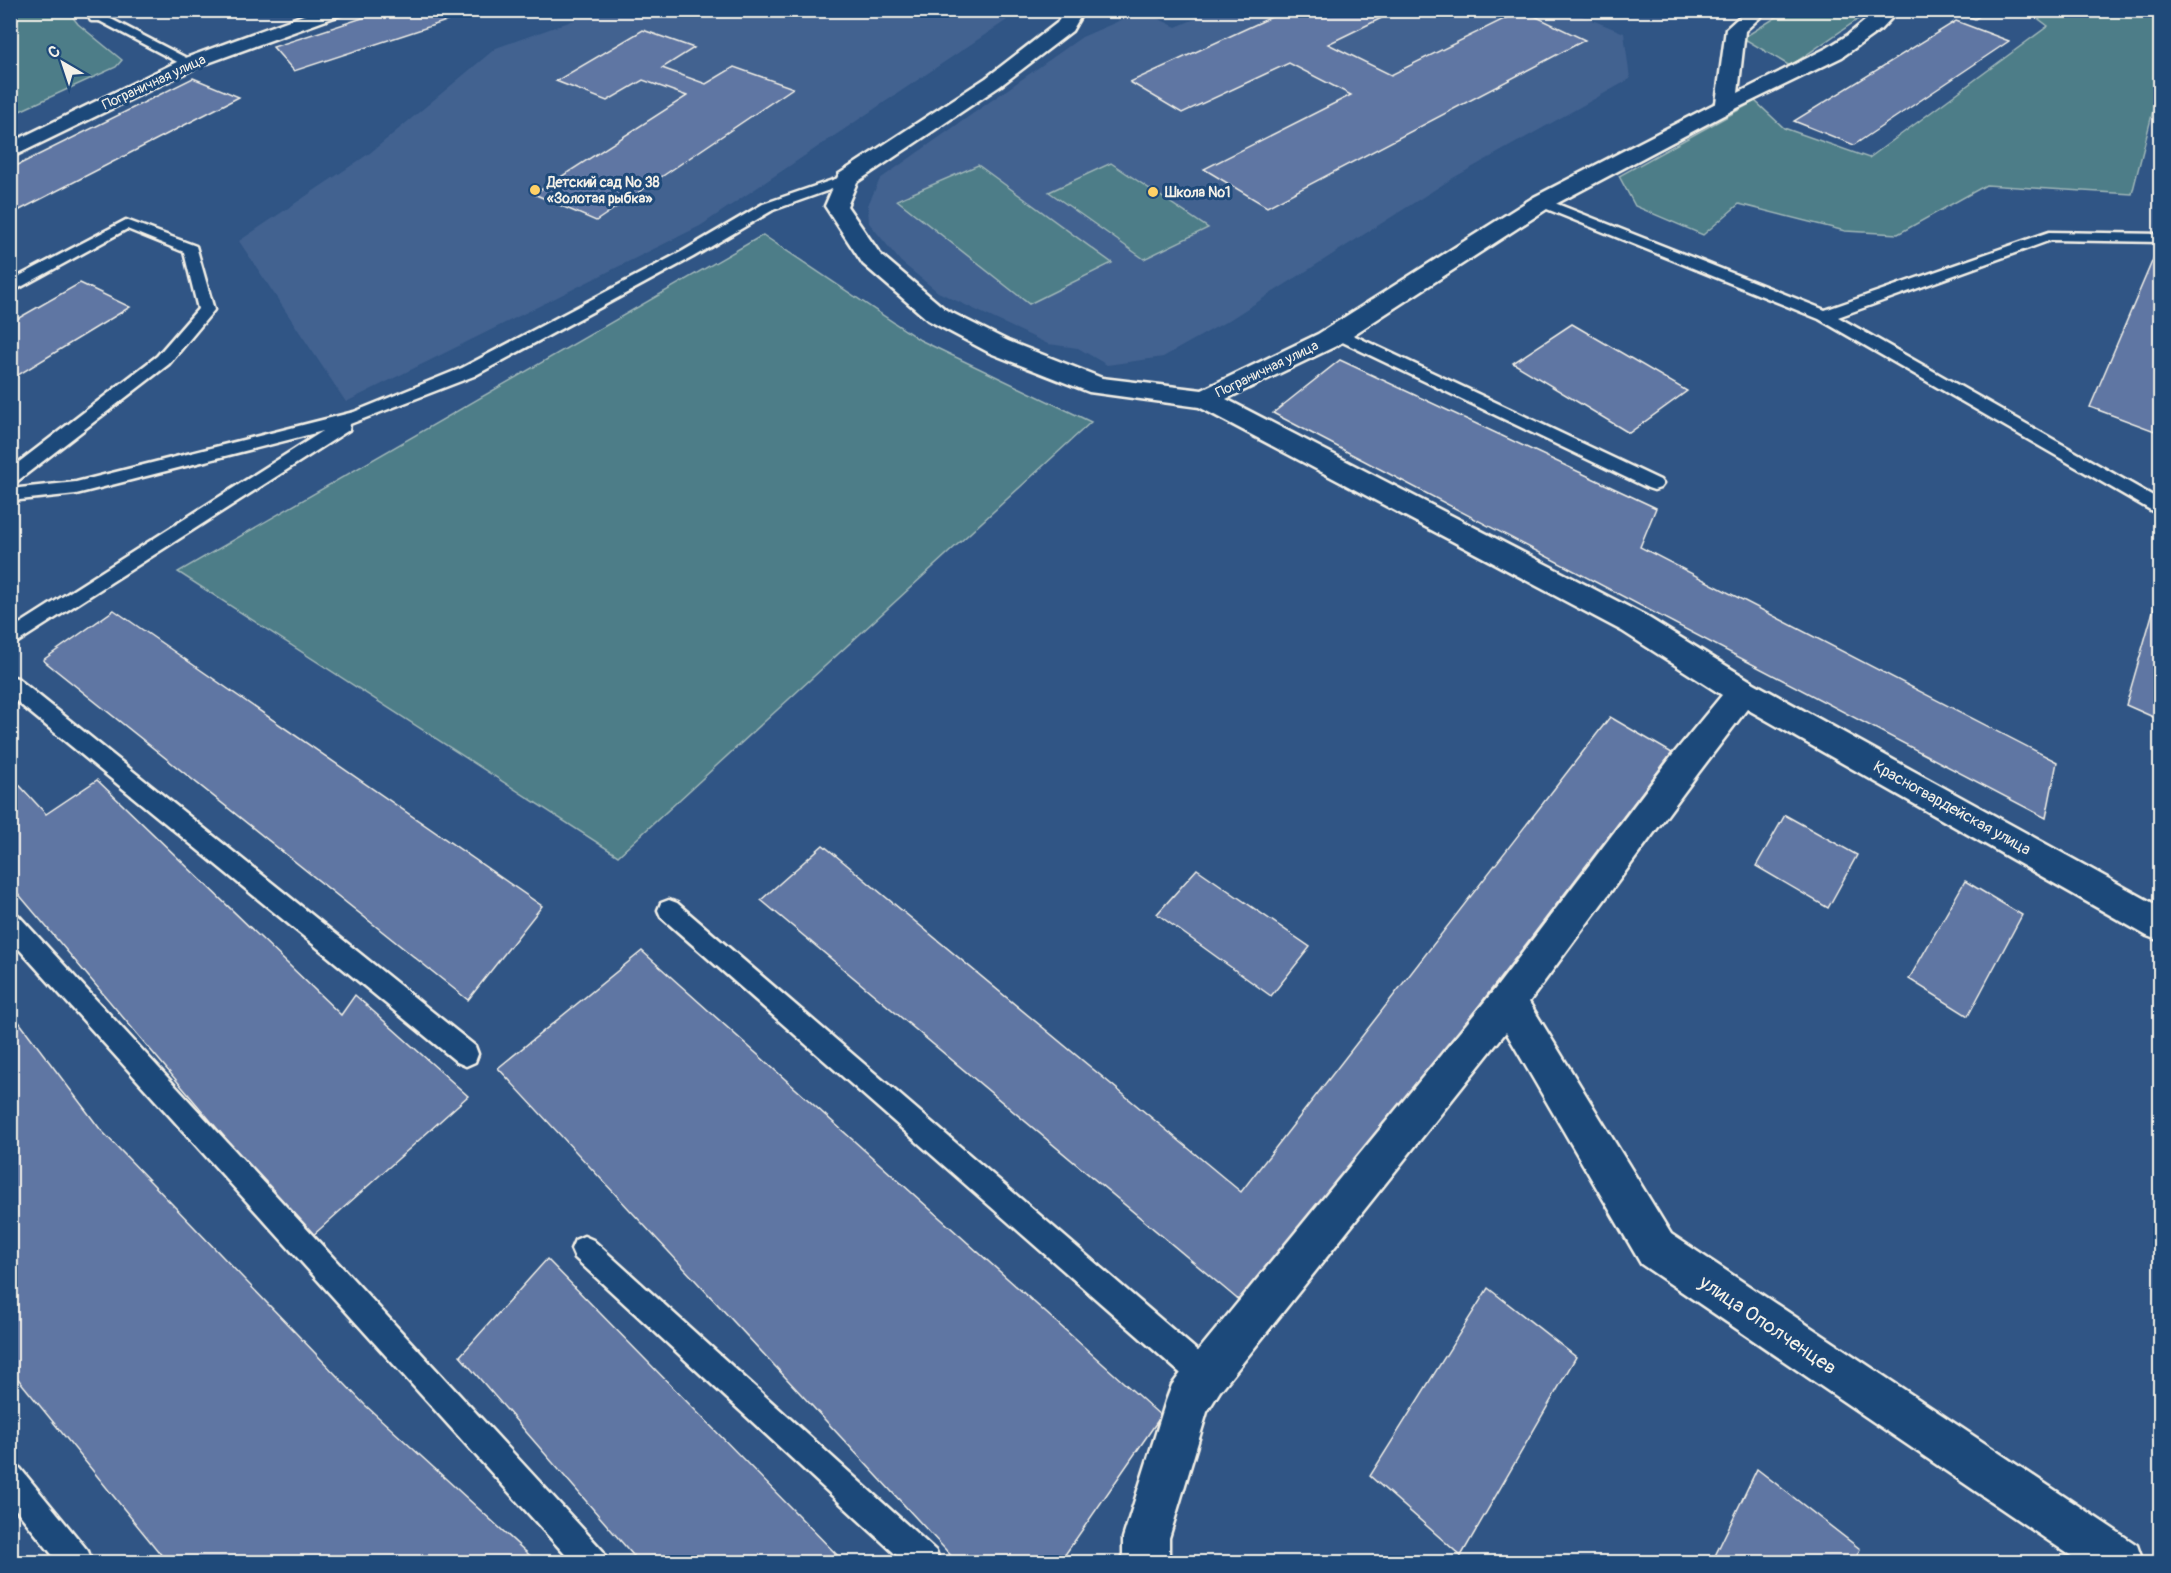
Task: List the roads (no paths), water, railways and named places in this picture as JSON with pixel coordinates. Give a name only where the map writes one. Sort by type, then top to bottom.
[{"type":"street","name":"Пограничная улица","points":[[10,152],[190,63],[336,10]]},
{"type":"street","points":[[847,179],[993,82],[1065,27],[1075,10]]},
{"type":"street","points":[[1726,106],[1736,29],[1759,10]]},
{"type":"street","name":"Пограничная улица","points":[[847,179],[836,206],[871,259],[937,315],[999,347],[1098,386],[1205,399],[1338,333],[1542,202],[1726,106],[1803,70],[1876,26],[1890,10]]},
{"type":"street","name":"Красногвардейская улица","points":[[1205,399],[1633,623],[1743,692],[2160,925]]},
{"type":"street","points":[[1146,1563],[1146,1538],[1188,1401],[1205,1376],[1508,1001],[1687,762],[1743,692]]},
{"type":"street","name":"улица Ополченцев","points":[[1508,1001],[1656,1250],[2120,1563]]},
{"type":"lane","points":[[96,14],[120,10]]},
{"type":"lane","points":[[96,14],[190,63]]},
{"type":"lane","points":[[10,495],[76,488],[359,416],[468,372],[688,254],[768,207],[847,179]]},
{"type":"lane","points":[[1542,202],[1825,316],[2160,508]]},
{"type":"lane","points":[[10,288],[126,224],[191,249],[206,310],[163,360],[10,478]]},
{"type":"lane","points":[[1825,316],[2049,236],[2160,238]]},
{"type":"lane","points":[[1338,333],[1654,484]]},
{"type":"lane","points":[[10,640],[359,416]]},
{"type":"lane","points":[[10,684],[466,1054]]},
{"type":"lane","points":[[669,910],[1205,1376]]},
{"type":"lane","points":[[10,922],[592,1563]]},
{"type":"lane","points":[[584,1249],[925,1563]]},
{"type":"lane","points":[[10,1478],[77,1563]]},
{"type":"place","name":"Детский сад № 38 «Золотая рыбка»","points":[[535,190]]},
{"type":"place","name":"Школа №1","points":[[1153,192]]}]
